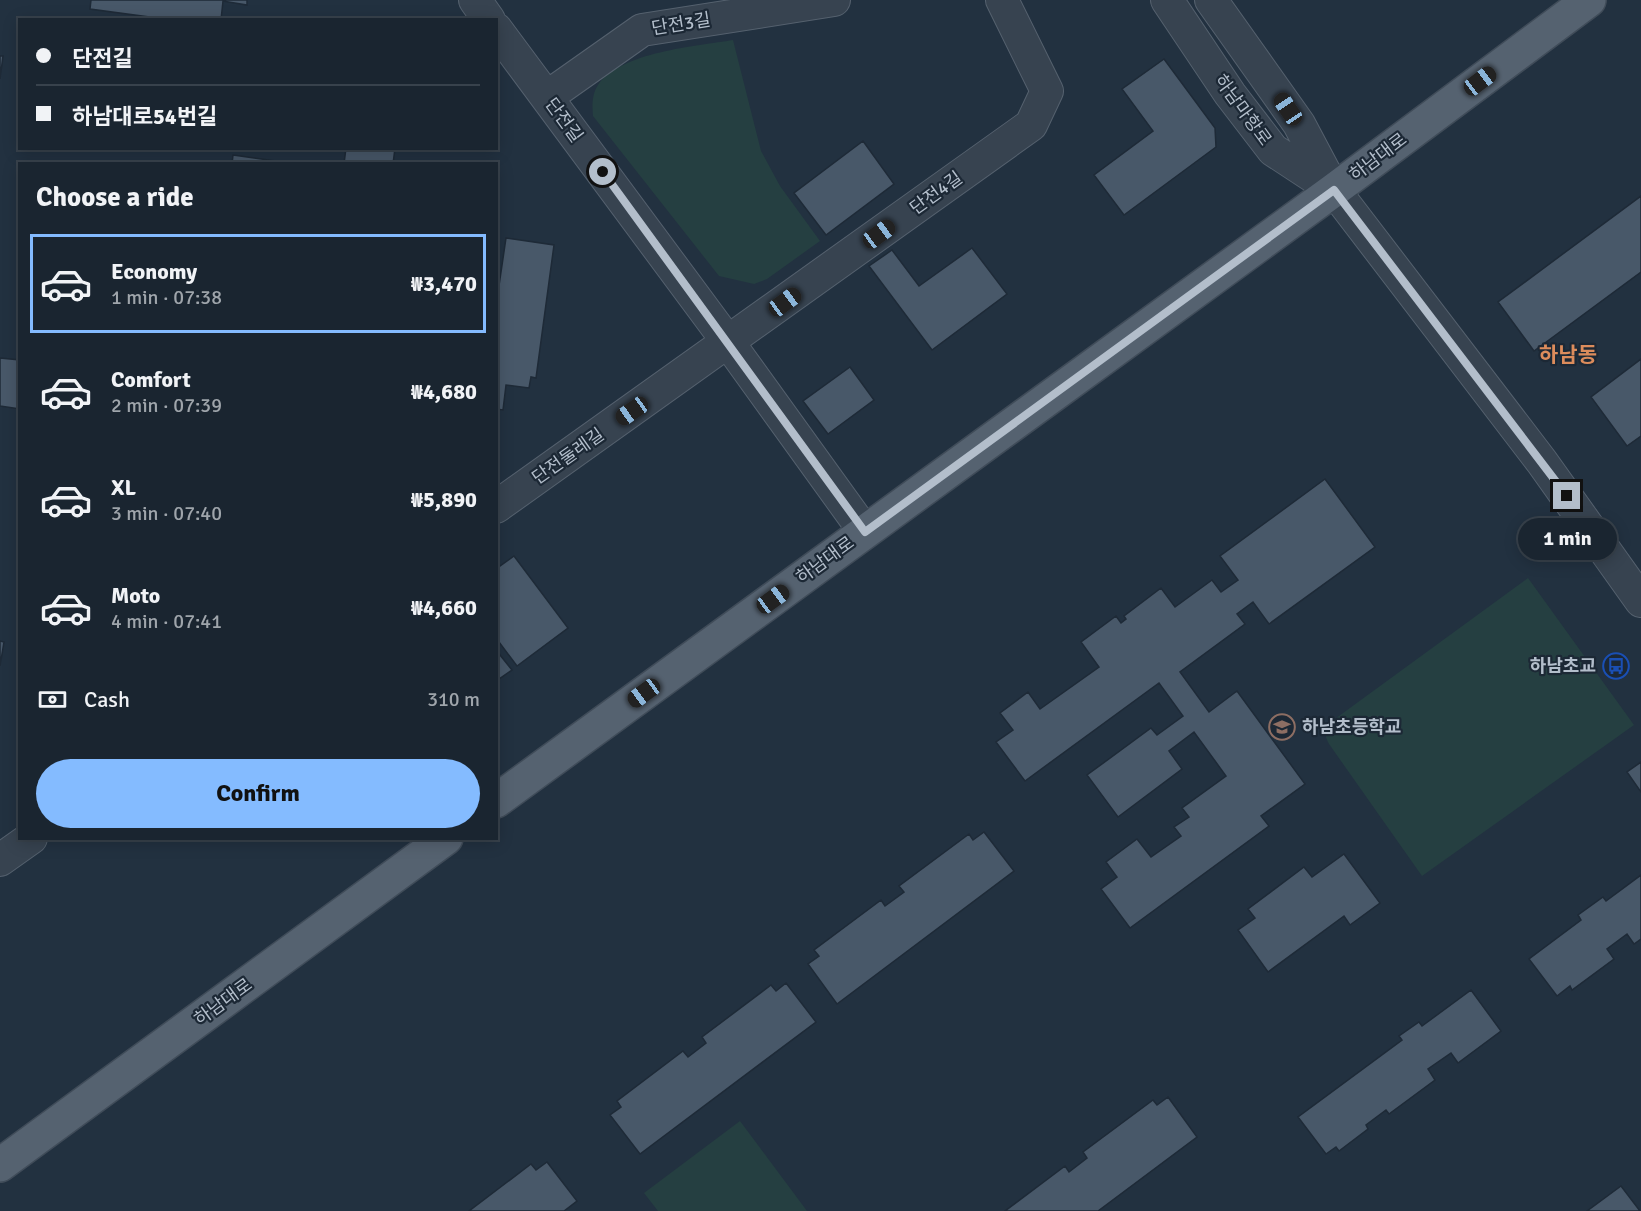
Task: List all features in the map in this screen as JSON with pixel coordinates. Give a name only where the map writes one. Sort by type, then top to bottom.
[{"type":"main road","name":"하남대로","points":[[498,800],[1334,190],[1589,0]]},
{"type":"main road","name":"하남대로","points":[[0,1165],[443,840]]},
{"type":"street","points":[[475,0],[488,18]]},
{"type":"street","name":"단전3길","points":[[547,97],[642,30],[834,0]]},
{"type":"street","name":"단전4길","points":[[728,342],[1031,125],[1047,91],[1002,0]]},
{"type":"street","name":"하남마항로","points":[[1167,0],[1230,94],[1273,150],[1334,190]]},
{"type":"street","name":"하남마항로","points":[[1211,0],[1299,124],[1334,190]]},
{"type":"street","name":"단전길","points":[[498,32],[728,342],[865,532]]},
{"type":"street","points":[[1334,190],[1535,452],[1641,601]]},
{"type":"street","name":"단전둘레길","points":[[498,506],[728,342]]},
{"type":"street","points":[[0,860],[28,840]]},
{"type":"green space","points":[[733,40],[761,151],[780,186],[820,241],[767,279],[754,284],[719,276],[593,116],[593,100],[598,85],[623,65],[660,52]]},
{"type":"green space","points":[[1528,578],[1634,725],[1422,876],[1329,744],[1326,734],[1328,724]]},
{"type":"green space","points":[[740,1121],[807,1211],[658,1211],[644,1193]]},
{"type":"building","points":[[91,0],[247,0],[247,5],[223,1],[221,18],[157,18],[90,9]]},
{"type":"building","points":[[0,56],[3,56],[0,79]]},
{"type":"building","points":[[1164,59],[1215,128],[1216,147],[1124,215],[1094,175],[1153,131],[1122,89]]},
{"type":"building","points":[[863,141],[894,184],[826,235],[794,193]]},
{"type":"building","points":[[346,150],[395,150],[393,162],[344,162]]},
{"type":"building","points":[[233,155],[283,162],[232,162]]},
{"type":"building","points":[[1641,196],[1641,272],[1534,351],[1498,302]]},
{"type":"building","points":[[506,238],[554,245],[536,378],[531,377],[529,388],[506,385],[503,410],[498,409],[498,292]]},
{"type":"building","points":[[972,248],[1007,294],[932,350],[869,266],[892,250],[919,286]]},
{"type":"building","points":[[0,358],[18,360],[18,409],[0,406]]},
{"type":"building","points":[[1641,359],[1641,436],[1627,446],[1591,397]]},
{"type":"building","points":[[850,367],[874,400],[828,434],[803,401]]},
{"type":"building","points":[[1325,479],[1375,547],[1269,624],[1253,602],[1237,614],[1245,624],[1180,672],[1209,712],[1237,691],[1305,784],[1261,816],[1269,826],[1130,928],[1101,889],[1117,877],[1106,862],[1137,839],[1151,857],[1181,836],[1174,827],[1189,817],[1182,808],[1226,776],[1194,732],[1169,751],[1182,769],[1118,817],[1087,775],[1151,728],[1157,735],[1183,716],[1159,683],[1025,781],[996,742],[1013,730],[1000,713],[1028,692],[1040,709],[1099,667],[1081,642],[1116,616],[1121,623],[1126,619],[1124,616],[1161,588],[1175,607],[1212,580],[1221,592],[1238,580],[1220,556]]},
{"type":"building","points":[[514,556],[568,628],[517,666],[498,641],[498,568]]},
{"type":"building","points":[[0,641],[4,642],[0,666]]},
{"type":"building","points":[[498,652],[512,670],[498,680]]},
{"type":"building","points":[[1641,762],[1641,792],[1627,772]]},
{"type":"building","points":[[984,832],[1014,871],[837,1004],[808,964],[819,956],[814,950],[881,900],[885,906],[904,892],[899,886],[969,834],[973,840]]},
{"type":"building","points":[[1344,854],[1380,903],[1350,925],[1344,916],[1268,972],[1238,930],[1255,918],[1248,909],[1304,867],[1312,877]]},
{"type":"building","points":[[1641,875],[1641,939],[1634,944],[1627,934],[1607,949],[1614,959],[1572,990],[1570,986],[1557,996],[1529,959],[1581,920],[1578,915],[1603,897],[1606,901]]},
{"type":"building","points":[[786,983],[816,1022],[640,1154],[610,1115],[621,1107],[617,1101],[683,1051],[688,1057],[706,1043],[702,1037],[771,985],[776,991]]},
{"type":"building","points":[[1471,990],[1501,1031],[1458,1063],[1451,1053],[1428,1069],[1435,1080],[1389,1114],[1386,1110],[1366,1125],[1368,1129],[1339,1151],[1336,1147],[1326,1154],[1298,1117],[1402,1040],[1399,1036],[1419,1022],[1422,1026]]},
{"type":"building","points":[[1168,1097],[1197,1137],[1098,1211],[1005,1211],[1065,1166],[1069,1172],[1087,1158],[1083,1152],[1153,1100],[1157,1105]]},
{"type":"building","points":[[547,1162],[577,1201],[564,1211],[469,1211],[531,1164],[536,1170]]},
{"type":"building","points":[[1621,1186],[1640,1211],[1587,1211]]},
{"type":"place","name":"하남초교","points":[[1616,666]]},
{"type":"place","name":"하남초등학교","points":[[1282,727]]},
{"type":"district","name":"하남동","points":[[1568,355]]},
{"type":"route","points":[[603,172],[865,532],[1334,190],[1567,496]]}]
